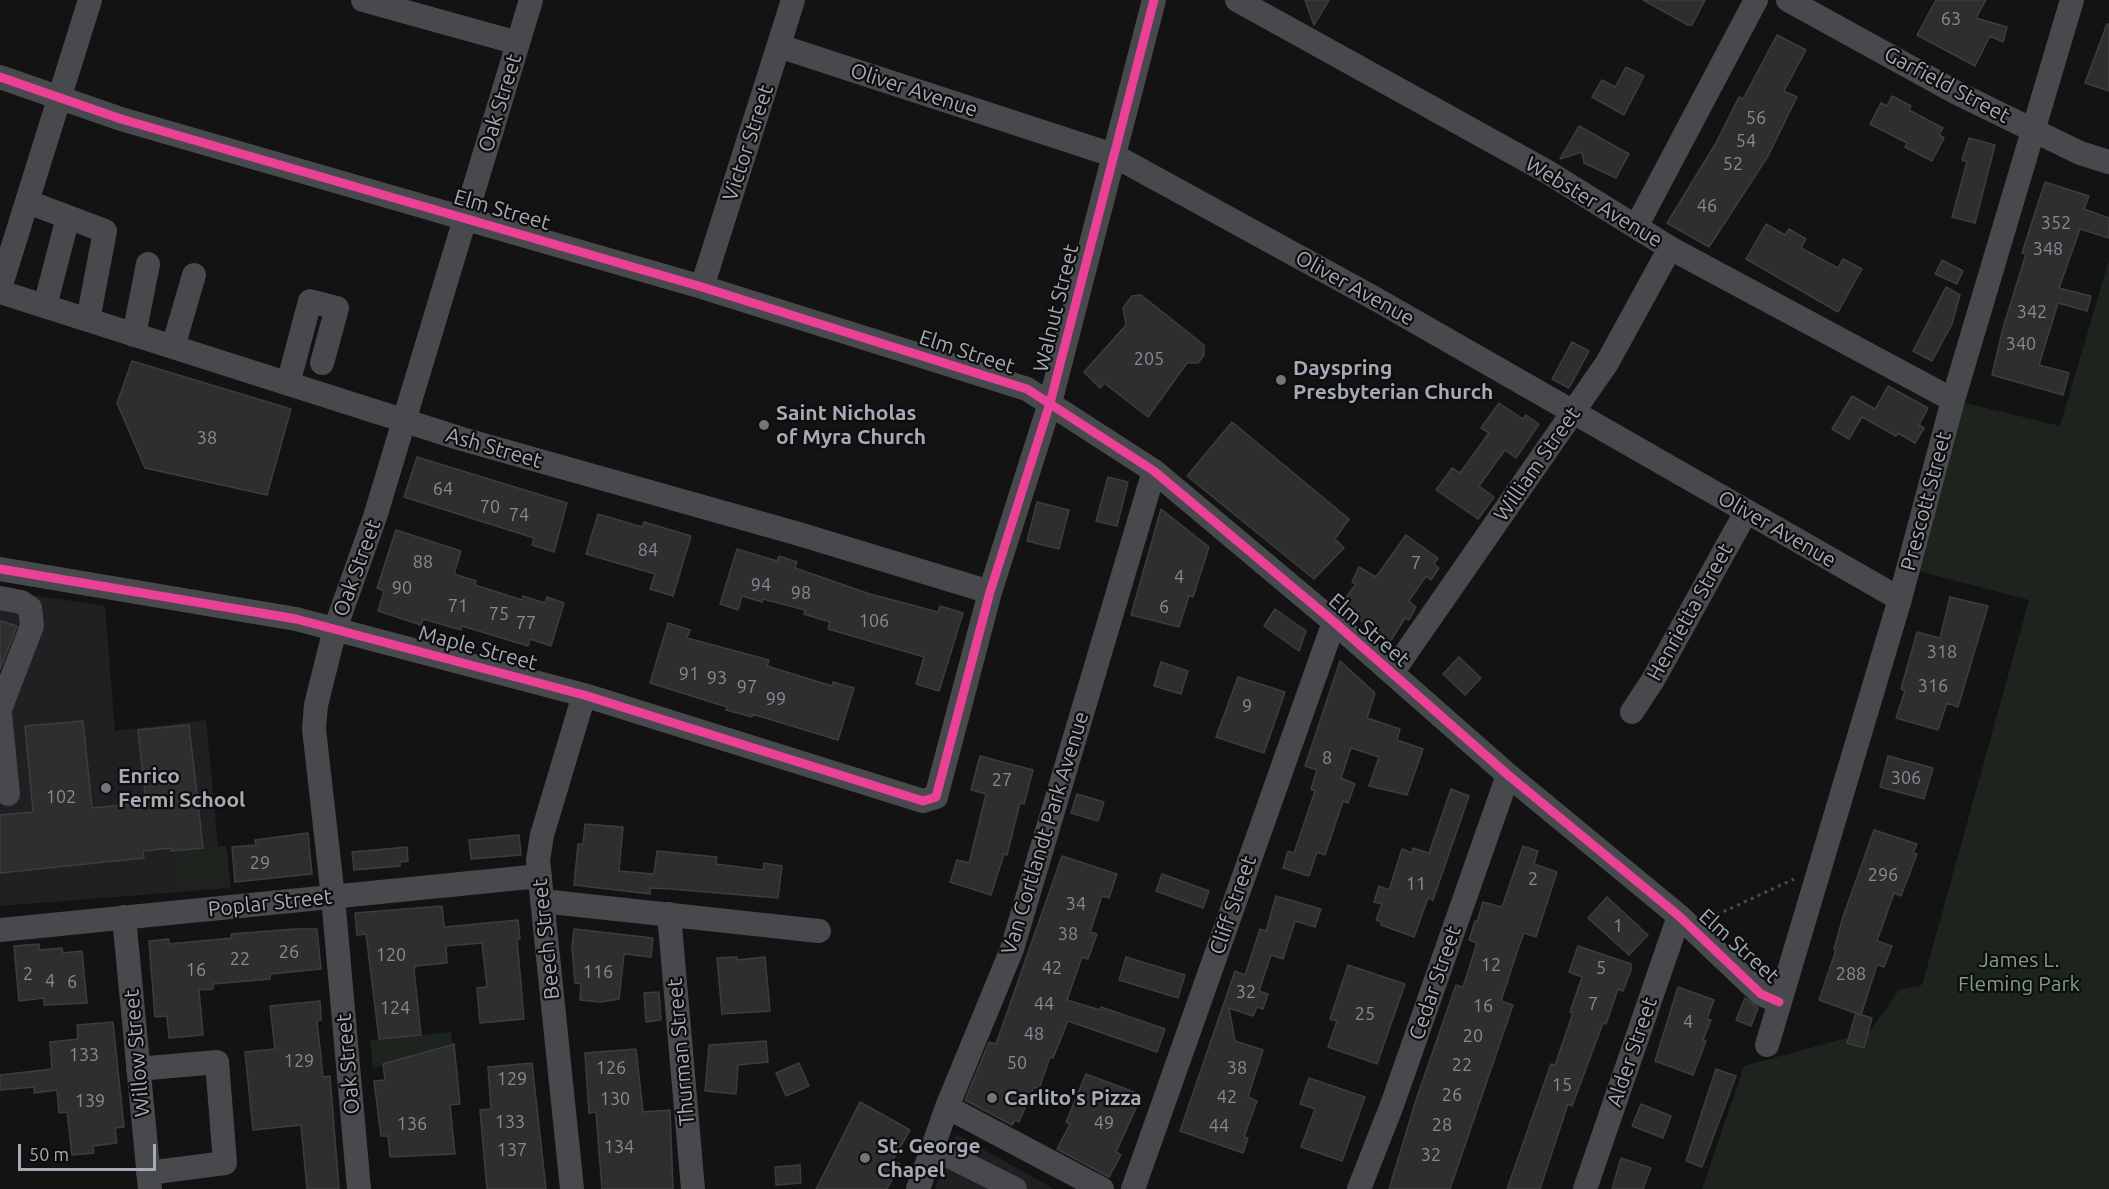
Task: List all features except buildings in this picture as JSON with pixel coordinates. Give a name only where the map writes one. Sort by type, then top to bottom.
[{"type":"street","points":[[0,290],[90,0]]},
{"type":"street","points":[[363,0],[518,43]]},
{"type":"street","name":"Oak Street","points":[[359,1189],[333,897],[314,729],[316,705],[335,629],[375,517],[531,0]]},
{"type":"street","name":"Victor Street","points":[[702,287],[793,0]]},
{"type":"street","name":"Walnut Street","points":[[936,797],[990,592],[1050,403],[1154,0]]},
{"type":"street","name":"Webster Avenue","points":[[1237,0],[1535,165],[1670,248],[1953,400]]},
{"type":"street","points":[[1636,228],[1756,0]]},
{"type":"street","name":"Garfield Street","points":[[1788,0],[1955,92],[2080,153],[2109,162]]},
{"type":"street","name":"Prescott Street","points":[[1767,1045],[1900,599],[1953,400],[2072,0]]},
{"type":"street","name":"Oliver Avenue","points":[[779,46],[1113,155],[1573,411],[1900,599]]},
{"type":"street","name":"Elm Street","points":[[0,77],[121,119],[702,287],[1027,389],[1154,471],[1334,622],[1508,775],[1684,921],[1761,994],[1779,1002]]},
{"type":"street","points":[[27,202],[105,231],[88,320]]},
{"type":"street","points":[[45,306],[68,217]]},
{"type":"street","name":"William Street","points":[[1392,673],[1607,363],[1670,248]]},
{"type":"street","points":[[134,335],[148,264]]},
{"type":"street","points":[[173,347],[194,275]]},
{"type":"street","name":"Ash Street","points":[[0,290],[404,421],[799,534],[990,592]]},
{"type":"street","points":[[288,384],[310,301],[337,308],[322,363]]},
{"type":"street","name":"Van Cortlandt Park Avenue","points":[[918,1189],[947,1107],[1012,949],[1154,471]]},
{"type":"street","name":"Henrietta Street","points":[[1632,712],[1653,680],[1746,512]]},
{"type":"street","name":"Maple Street","points":[[0,569],[296,619],[584,695],[923,801],[936,797]]},
{"type":"street","points":[[0,598],[21,602],[30,608],[32,626],[0,709]]},
{"type":"street","name":"Cliff Street","points":[[1133,1189],[1334,622]]},
{"type":"street","name":"Beech Street","points":[[572,1189],[538,860],[542,835],[584,695]]},
{"type":"street","points":[[0,714],[8,794]]},
{"type":"street","name":"Cedar Street","points":[[1359,1189],[1392,1105],[1508,775]]},
{"type":"street","name":"Poplar Street","points":[[0,930],[540,876]]},
{"type":"street","points":[[542,901],[819,931]]},
{"type":"street","name":"Thurman Street","points":[[669,914],[693,1189]]},
{"type":"street","name":"Willow Street","points":[[124,917],[149,1181]]},
{"type":"street","name":"Alder Street","points":[[1585,1189],[1684,921]]},
{"type":"street","points":[[138,1069],[217,1062],[225,1163],[149,1181]]},
{"type":"street","points":[[947,1107],[1102,1189]]},
{"type":"street","points":[[933,1148],[1014,1189]]},
{"type":"path","points":[[1684,921],[1750,901],[1822,865]]},
{"type":"shaded area","name":"Enrico Fermi School","points":[[0,590],[105,606],[115,731],[206,720],[218,846],[226,846],[231,888],[0,906]]},
{"type":"shaded area","points":[[956,1134],[1054,1189],[935,1189]]},
{"type":"green space","name":"James L. Fleming Park","points":[[2109,260],[2109,1189],[1702,1189],[1744,1066],[1869,1032],[1900,989],[1922,985],[2029,600],[1907,568],[1953,400],[2060,426]]},
{"type":"green space","points":[[226,846],[230,881],[180,886],[177,856],[181,856],[181,850]]},
{"type":"green space","points":[[451,1032],[452,1043],[373,1068],[370,1040]]},
{"type":"cycle path","points":[[0,569],[296,619],[584,695],[923,801],[936,797],[990,592],[1050,403],[1154,0]]},
{"type":"cycle path","points":[[0,77],[121,119],[702,287],[1027,389],[1154,471],[1334,622],[1508,775],[1679,916],[1761,994],[1779,1002]]},
{"type":"place","name":"Dayspring Presbyterian Church","points":[[1281,380]]},
{"type":"place","name":"Saint Nicholas of Myra Church","points":[[764,425]]},
{"type":"place","name":"Enrico Fermi School","points":[[106,788]]},
{"type":"place","name":"Carlito's Pizza","points":[[992,1098]]},
{"type":"place","name":"St. George Chapel","points":[[865,1158]]}]
